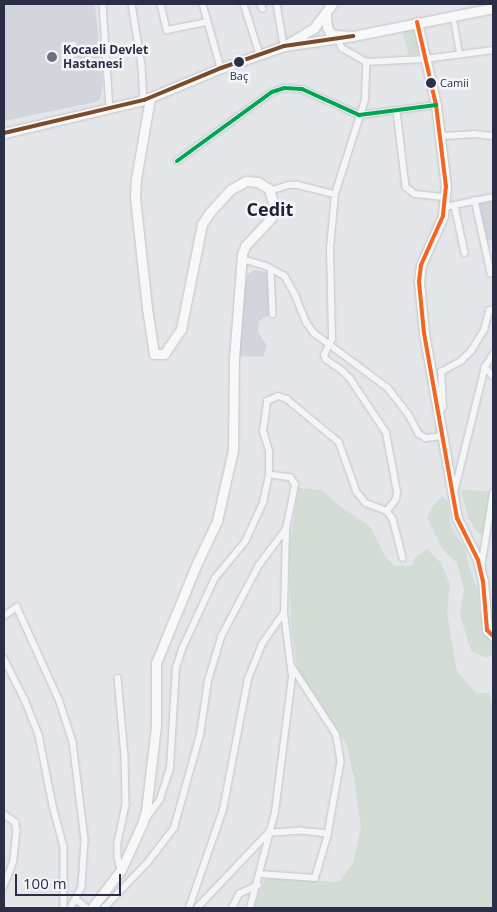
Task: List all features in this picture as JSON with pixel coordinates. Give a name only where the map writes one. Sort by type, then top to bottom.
[{"type":"main road","points":[[4,134],[147,99],[222,68],[284,46],[307,34],[326,15],[332,4]]},
{"type":"main road","points":[[284,46],[338,39],[489,7]]},
{"type":"main road","points":[[326,15],[327,27],[332,34],[352,36]]},
{"type":"main road","points":[[417,22],[436,105],[441,136],[446,197],[440,225],[423,258],[419,273],[426,357],[443,436],[453,499],[461,529],[476,553],[481,570],[487,630],[493,636]]},
{"type":"main road","points":[[92,908],[121,870],[142,824],[151,778],[155,734],[156,663],[197,563],[217,521],[233,450],[234,360],[242,259],[245,246],[274,212],[274,199],[270,191],[258,182],[242,182],[230,190],[205,219],[181,329],[164,354],[154,354],[135,197],[147,99]]},
{"type":"street","points":[[103,4],[110,109]]},
{"type":"street","points":[[132,4],[147,99]]},
{"type":"street","points":[[161,4],[167,30],[207,22]]},
{"type":"street","points":[[203,4],[222,68]]},
{"type":"street","points":[[244,4],[260,54]]},
{"type":"street","points":[[277,4],[284,46]]},
{"type":"street","points":[[453,15],[460,54]]},
{"type":"street","points":[[338,39],[342,48],[366,62],[424,59],[493,50]]},
{"type":"street","points":[[366,62],[366,89],[335,194],[330,248],[331,344],[324,355],[326,360],[350,379],[388,438],[397,492],[396,499],[387,510]]},
{"type":"street","points":[[177,161],[278,89],[291,87],[302,89],[359,115],[436,105]]},
{"type":"street","points":[[397,111],[406,187],[415,194],[446,197]]},
{"type":"street","points":[[441,136],[474,134],[493,136]]},
{"type":"street","points":[[270,191],[289,185],[298,185],[335,194]]},
{"type":"street","points":[[445,207],[493,198]]},
{"type":"street","points":[[475,200],[491,272],[493,272]]},
{"type":"street","points":[[455,206],[465,253]]},
{"type":"street","points":[[242,259],[281,273],[290,283],[310,328],[388,388],[409,415],[419,434],[426,438],[443,436]]},
{"type":"street","points":[[271,268],[273,314]]},
{"type":"street","points":[[438,414],[443,407],[441,372],[461,361],[471,351],[484,330],[489,311],[493,309]]},
{"type":"street","points":[[453,499],[485,367],[493,354]]},
{"type":"street","points":[[485,367],[493,376]]},
{"type":"street","points":[[142,824],[160,799],[170,768],[174,684],[178,659],[216,578],[245,542],[263,503],[269,475],[270,451],[263,431],[265,408],[270,399],[282,396],[339,442],[351,478],[363,501],[387,510],[393,519],[403,558]]},
{"type":"street","points":[[250,908],[258,885],[271,831],[292,667],[284,613],[286,529],[294,480],[269,475]]},
{"type":"street","points":[[481,570],[493,493]]},
{"type":"street","points":[[104,908],[148,862],[174,828],[198,743],[208,681],[220,637],[259,565],[286,529]]},
{"type":"street","points":[[4,616],[17,607],[60,702],[70,729],[82,802],[85,840],[82,887],[77,900],[71,908]]},
{"type":"street","points":[[189,908],[223,810],[244,693],[262,644],[284,613]]},
{"type":"street","points":[[4,658],[25,700],[39,735],[53,806],[64,847],[64,908]]},
{"type":"street","points":[[260,874],[315,878],[328,834],[341,762],[336,734],[292,667]]},
{"type":"street","points":[[118,678],[125,756],[126,805],[118,857],[121,870]]},
{"type":"street","points":[[4,814],[15,822],[17,830],[14,861],[4,887]]},
{"type":"street","points":[[197,908],[271,831],[301,831],[328,834]]},
{"type":"street","points":[[232,908],[239,894],[258,885]]},
{"type":"street","points":[[77,900],[87,908]]},
{"type":"shaded area","name":"Kocaeli Devlet Hastanesi","points":[[4,4],[95,4],[103,84],[100,99],[96,102],[4,121]]},
{"type":"shaded area","points":[[414,28],[420,54],[409,55],[402,31]]},
{"type":"shaded area","points":[[493,201],[493,239],[487,241],[479,203]]},
{"type":"shaded area","points":[[254,270],[269,273],[271,314],[259,321],[258,332],[267,346],[263,357],[237,356],[243,290],[248,274]]},
{"type":"shaded area","points":[[298,488],[322,490],[337,504],[364,522],[371,528],[386,558],[395,566],[411,566],[415,558],[427,549],[441,563],[450,584],[447,612],[457,671],[477,694],[489,692],[493,710],[493,908],[253,908],[265,878],[339,882],[353,863],[361,827],[354,778],[346,743],[297,668],[291,625],[289,550]]},
{"type":"shaded area","points":[[461,490],[490,491],[487,528],[482,535],[478,533],[468,518]]},
{"type":"shaded area","points":[[442,496],[449,503],[450,521],[454,532],[465,548],[478,592],[480,612],[485,631],[493,645],[493,654],[487,658],[471,651],[460,615],[464,590],[457,563],[443,550],[427,518],[432,507]]},
{"type":"transit line","points":[[417,22],[436,105],[446,186],[443,216],[421,265],[419,282],[424,333],[457,518],[478,560],[483,581],[487,630],[493,636]]},
{"type":"transit line","points":[[4,133],[144,100],[221,68],[284,46],[353,36]]},
{"type":"transit line","points":[[177,161],[272,92],[284,88],[302,89],[359,115],[436,105]]},
{"type":"place","name":"Kocaeli Devlet Hastanesi","points":[[52,57]]},
{"type":"place","name":"Baç","points":[[239,62]]},
{"type":"place","name":"Camii","points":[[431,83]]},
{"type":"district","name":"Cedit","points":[[270,209]]}]
